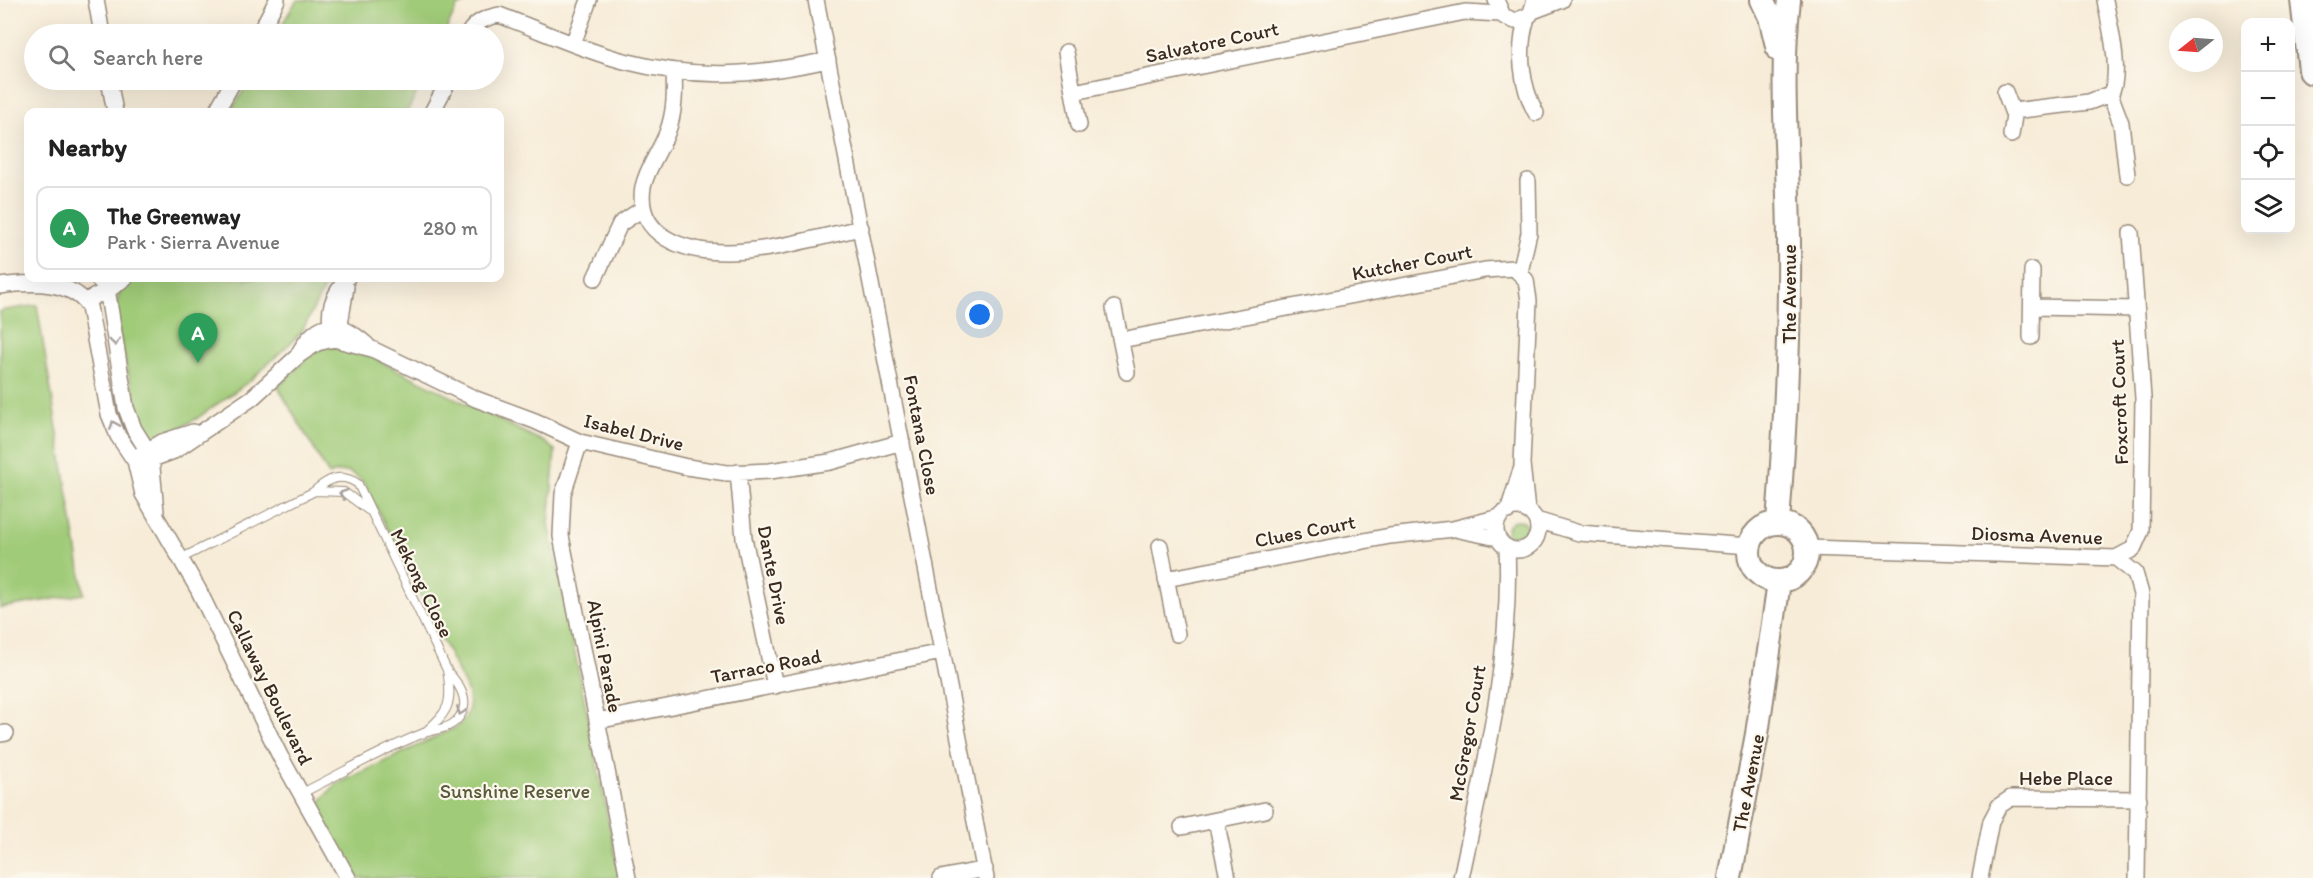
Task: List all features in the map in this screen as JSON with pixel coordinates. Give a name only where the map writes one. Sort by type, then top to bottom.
[{"type":"highway","points":[[2305,0],[2313,70]]},
{"type":"street","points":[[96,0],[100,24]]},
{"type":"street","points":[[265,24],[278,0]]},
{"type":"street","points":[[573,44],[589,0]]},
{"type":"street","name":"Fontana Close","points":[[816,0],[985,874]]},
{"type":"street","name":"Salvatore Court","points":[[1465,12],[1488,0]]},
{"type":"street","points":[[1521,52],[1532,10],[1562,0]]},
{"type":"street","name":"The Avenue","points":[[1762,0],[1771,19],[1782,66]]},
{"type":"street","name":"The Avenue","points":[[1778,522],[1787,395],[1790,295],[1782,66],[1789,0]]},
{"type":"street","points":[[2105,0],[2115,68],[2115,81],[2110,94],[2121,123],[2127,175]]},
{"type":"street","name":"Salvatore Court","points":[[1074,92],[1465,12],[1532,10]]},
{"type":"street","points":[[1502,11],[1521,52],[1526,95],[1536,113]]},
{"type":"street","points":[[474,24],[486,17],[498,15],[623,61],[674,71],[751,74],[828,60]]},
{"type":"street","points":[[1066,52],[1079,124]]},
{"type":"street","points":[[674,71],[674,111],[644,184],[642,209],[648,223],[662,237],[691,248],[726,252],[861,228]]},
{"type":"street","points":[[111,90],[114,108]]},
{"type":"street","points":[[218,108],[228,90]]},
{"type":"street","points":[[434,108],[444,90]]},
{"type":"street","points":[[2005,92],[2013,111],[2011,135]]},
{"type":"street","points":[[2013,111],[2089,102],[2110,94]]},
{"type":"street","points":[[1528,181],[1529,233],[1520,272],[1526,279],[1530,301],[1522,464],[1532,515],[1538,527],[1535,540]]},
{"type":"street","points":[[595,278],[620,224],[642,209]]},
{"type":"street","name":"Foxcroft Court","points":[[2116,558],[2133,549],[2141,531],[2144,398],[2131,233]]},
{"type":"street","name":"Kutcher Court","points":[[1120,340],[1485,270],[1508,267],[1520,272]]},
{"type":"street","points":[[2031,337],[2032,270]]},
{"type":"street","points":[[6,285],[24,280]]},
{"type":"street","points":[[6,285],[59,286],[85,301],[102,282]]},
{"type":"street","name":"Callaway Boulevard","points":[[102,282],[126,408],[134,429],[150,454],[156,515]]},
{"type":"street","points":[[135,461],[173,438],[207,428],[270,384],[298,354],[335,330],[346,282]]},
{"type":"street","name":"Callaway Boulevard","points":[[85,301],[92,314],[111,420],[118,436],[135,461],[143,494],[182,558],[300,794],[348,878]]},
{"type":"street","points":[[2033,307],[2136,309]]},
{"type":"street","points":[[1114,308],[1127,372]]},
{"type":"street","name":"Isabel Drive","points":[[335,330],[476,399],[535,421],[580,442],[687,467],[738,472],[770,471],[830,462],[902,442]]},
{"type":"street","name":"Alpini Parade","points":[[580,442],[563,494],[561,536],[628,878]]},
{"type":"street","points":[[1522,464],[1497,527],[1509,545],[1579,534],[1749,546]]},
{"type":"street","name":"Dante Drive","points":[[738,472],[744,538],[775,686]]},
{"type":"street","points":[[1504,514],[1532,515],[1579,534]]},
{"type":"street","name":"Clues Court","points":[[1166,579],[1390,536],[1453,529],[1504,514]]},
{"type":"street","points":[[1778,522],[1797,529],[1808,548],[1803,568],[1796,576],[1779,582],[1760,575],[1753,568],[1749,558],[1749,546],[1760,529],[1778,522]]},
{"type":"street","name":"Clues Court","points":[[1453,529],[1509,545]]},
{"type":"street","name":"McGregor Court","points":[[1461,878],[1494,716],[1509,595],[1509,545]]},
{"type":"street","points":[[1160,546],[1177,634]]},
{"type":"street","name":"Diosma Avenue","points":[[1808,548],[2116,558],[2135,573],[2141,594],[2137,878]]},
{"type":"street","name":"The Avenue","points":[[1730,878],[1757,734],[1779,582]]},
{"type":"street","name":"Tarraco Road","points":[[597,721],[942,652]]},
{"type":"street","name":"Hebe Place","points":[[1980,878],[1991,821],[1999,806],[2012,798],[2139,799]]},
{"type":"street","points":[[1182,827],[1265,810]]},
{"type":"street","points":[[1216,820],[1228,878]]},
{"type":"street","points":[[941,878],[985,874]]},
{"type":"lane","name":"Mekong Close","points":[[182,558],[313,492],[332,478],[349,478],[358,484],[363,492],[368,510],[447,670],[462,691],[464,700],[462,714],[447,727],[423,734],[300,794]]},
{"type":"lane","name":"Mekong Close","points":[[313,492],[344,492],[368,510]]},
{"type":"lane","name":"Mekong Close","points":[[423,734],[441,718],[450,701],[447,670]]},
{"type":"green space","points":[[297,0],[471,0],[457,7],[449,24],[282,24]]},
{"type":"green space","points":[[244,90],[418,90],[409,108],[232,108]]},
{"type":"green space","points":[[128,282],[327,282],[301,333],[251,380],[196,419],[149,444],[127,369],[118,328],[118,297]]},
{"type":"green space","points":[[37,305],[84,594],[0,608],[0,311]]},
{"type":"green space","name":"Sunshine Reserve","points":[[326,346],[353,348],[544,442],[555,450],[549,524],[620,878],[358,878],[315,808],[335,785],[457,727],[465,719],[469,709],[466,688],[366,486],[350,473],[340,472],[329,475],[278,387],[310,355]]},
{"type":"green space","points":[[1517,520],[1524,523],[1527,530],[1524,537],[1517,540],[1510,537],[1507,530],[1510,523]]},
{"type":"place","name":"The Greenway","points":[[198,363]]}]
